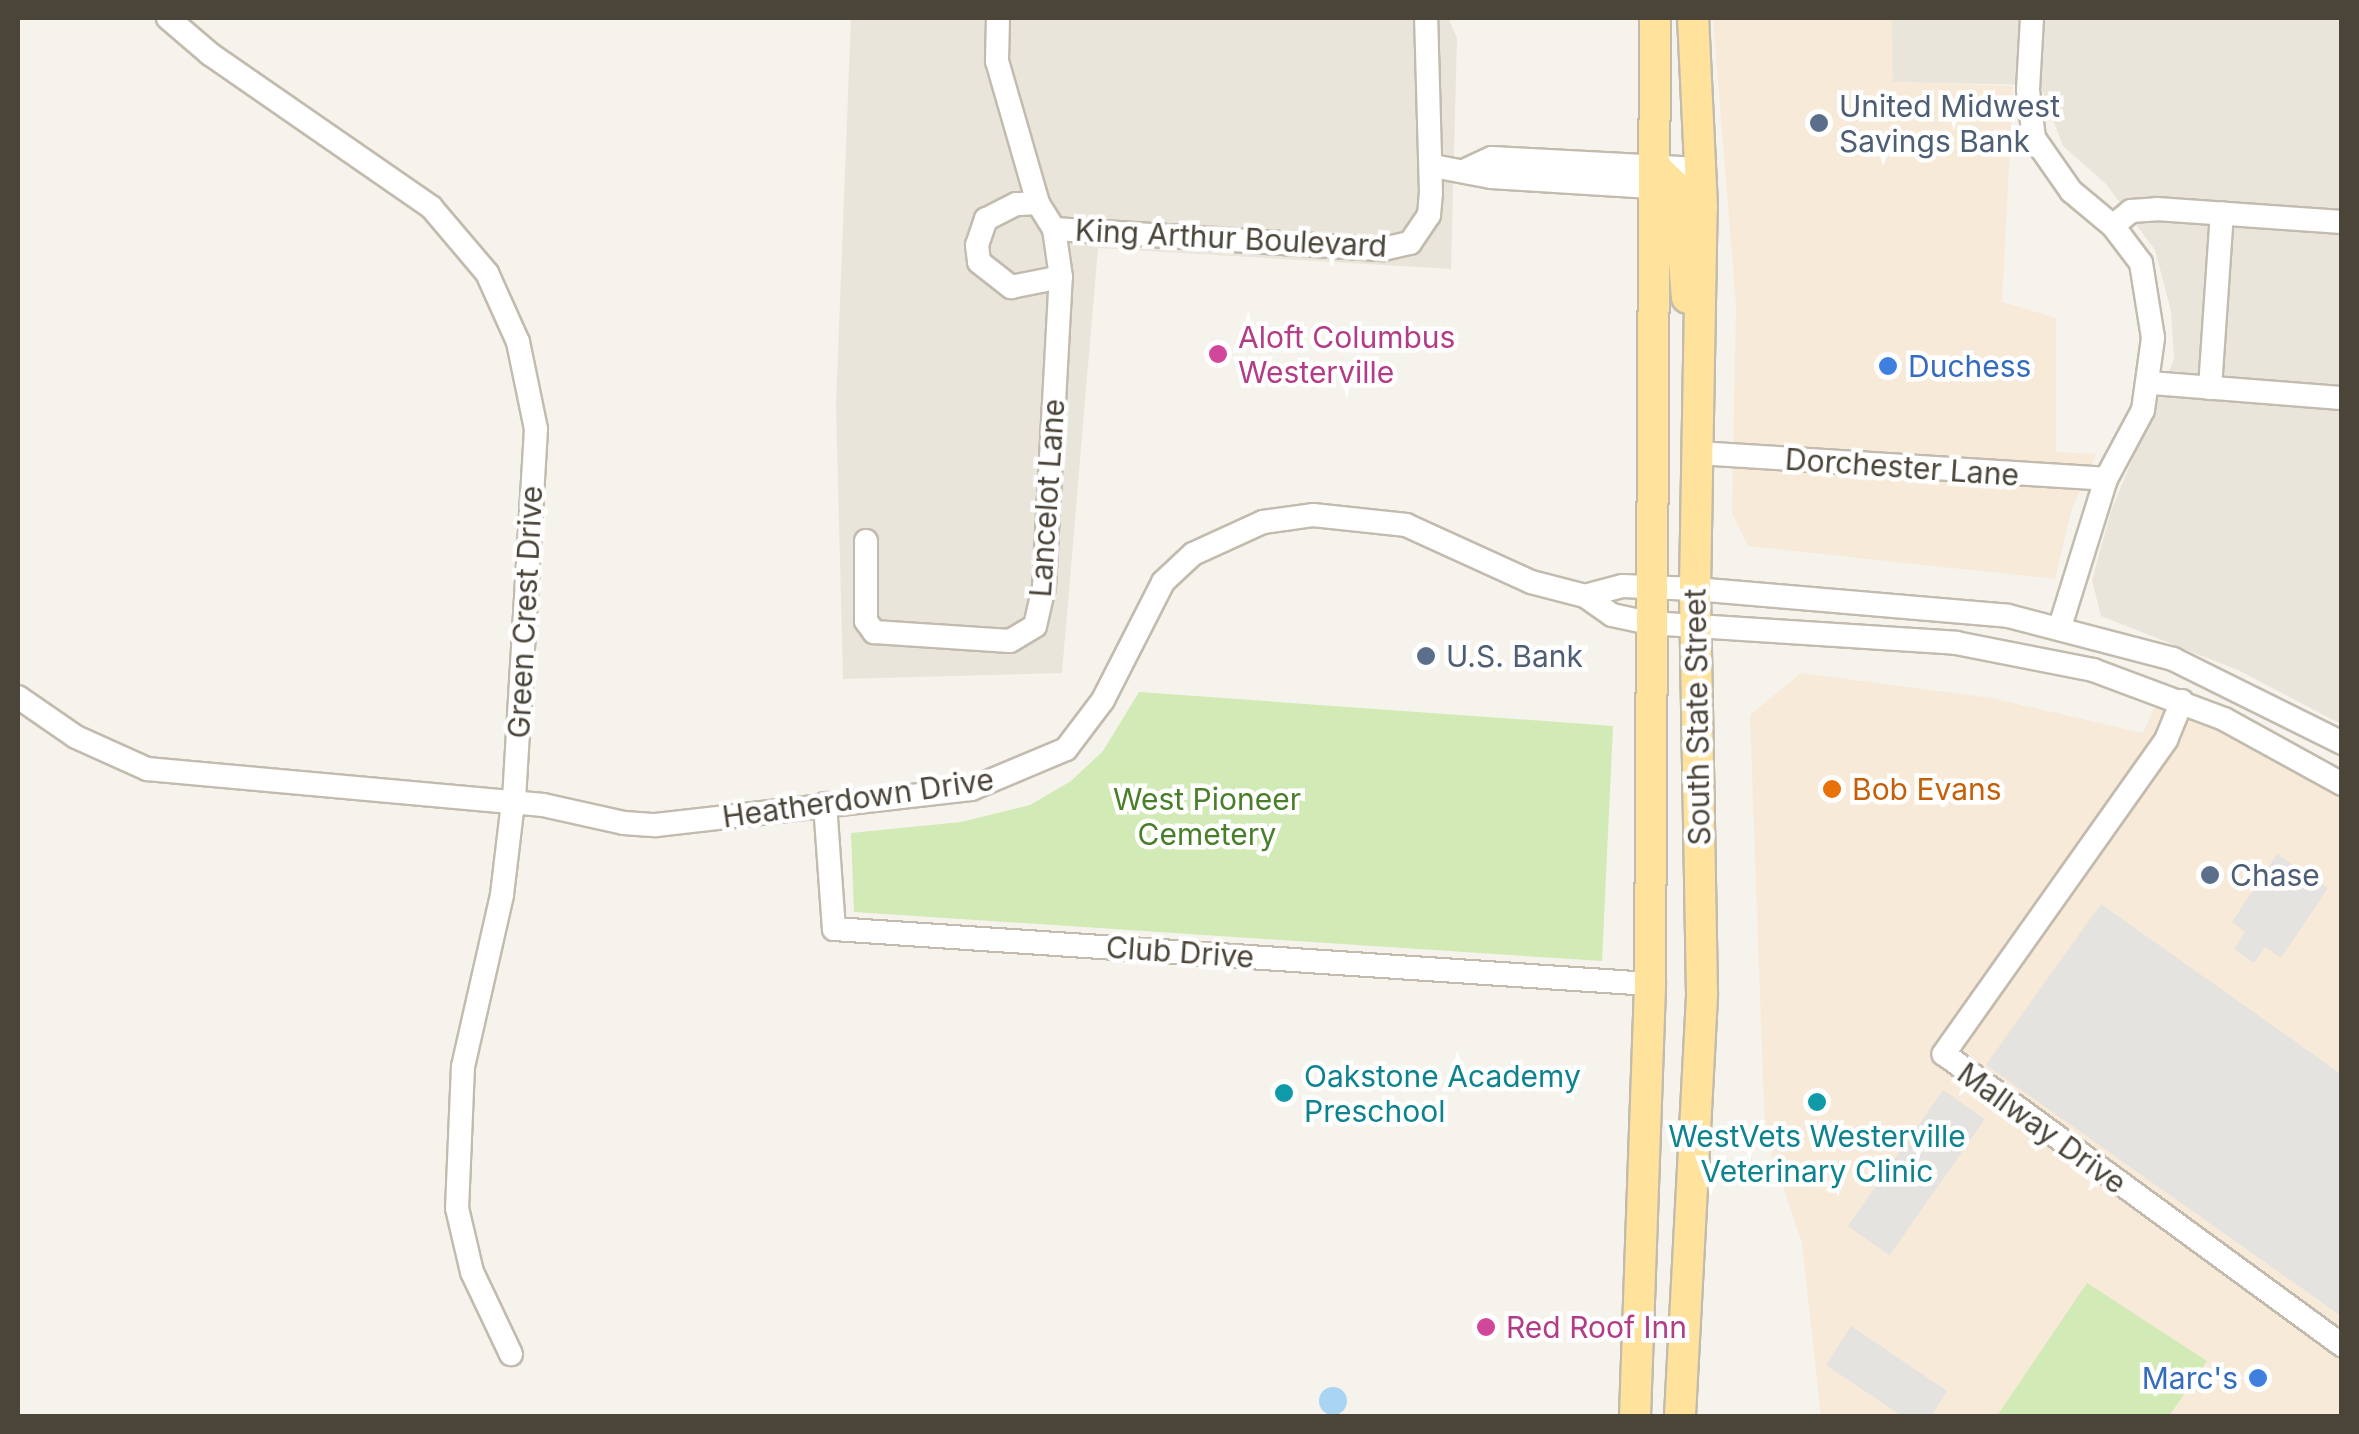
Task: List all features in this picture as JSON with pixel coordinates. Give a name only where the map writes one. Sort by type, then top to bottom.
[{"type":"main road","name":"South State Street","points":[[1655,18],[1700,339],[1696,624],[1702,994],[1680,1416]]},
{"type":"main road","points":[[1668,18],[1672,66],[1696,82]]},
{"type":"main road","name":"South State Street","points":[[1635,1416],[1650,984],[1650,587],[1678,181],[1696,82],[1693,18]]},
{"type":"street","name":"Green Crest Drive","points":[[168,18],[210,54],[432,207],[487,274],[518,342],[536,429],[512,801],[502,894],[463,1066],[457,1208],[472,1272],[512,1354]]},
{"type":"street","points":[[998,18],[997,61],[1038,203],[1054,229]]},
{"type":"street","name":"King Arthur Boulevard","points":[[1054,229],[1398,248],[1422,230],[1429,216],[1433,166],[1426,18]]},
{"type":"street","points":[[2032,18],[2028,90],[2034,138],[2071,191],[2114,226],[2141,263],[2146,283],[2151,383],[2106,479],[2060,626]]},
{"type":"street","points":[[1433,166],[1468,169],[1492,158],[1678,181]]},
{"type":"street","points":[[1038,203],[1016,204],[986,219],[977,245],[980,262],[1011,287],[1061,277]]},
{"type":"street","points":[[2114,226],[2131,211],[2342,222]]},
{"type":"street","points":[[2210,388],[2222,214]]},
{"type":"street","name":"Lancelot Lane","points":[[866,541],[868,628],[1010,641],[1029,634],[1044,587],[1061,277],[1054,229]]},
{"type":"street","points":[[2151,383],[2342,398]]},
{"type":"street","name":"Dorchester Lane","points":[[1697,453],[2106,479]]},
{"type":"street","name":"Heatherdown Drive","points":[[18,697],[76,737],[147,769],[512,801],[656,826],[971,789],[1066,749],[1102,700],[1162,582],[1194,554],[1263,522],[1313,515],[1406,525],[1531,582],[1585,596],[1612,615],[1649,623],[1986,648],[2093,670],[2182,701],[2342,784]]},
{"type":"street","name":"Heatherdown Drive","points":[[1585,596],[1650,587],[1696,589],[1960,608],[2060,626],[2174,659],[2342,743]]},
{"type":"street","name":"Mallway Drive","points":[[2182,701],[2166,740],[1944,1054],[2342,1345]]},
{"type":"street","name":"Club Drive","points":[[825,804],[834,929],[1650,984]]},
{"type":"shaded area","points":[[851,18],[1448,18],[1457,38],[1451,269],[1098,248],[1062,673],[843,679],[836,405]]},
{"type":"shaded area","points":[[1713,18],[1892,18],[1893,82],[2013,86],[2002,302],[2056,318],[2056,452],[2096,454],[2072,508],[2055,579],[1748,546],[1732,513],[1736,305]]},
{"type":"shaded area","points":[[1892,18],[2341,18],[2341,724],[2240,671],[2101,616],[2092,580],[2111,511],[2174,359],[2171,311],[2155,250],[2106,184],[2063,146],[2040,85],[1892,82]]},
{"type":"shaded area","points":[[1801,673],[1991,698],[2143,733],[2161,692],[2341,784],[2341,1416],[1821,1416],[1802,1243],[1765,1134],[1750,715]]},
{"type":"shaded area","points":[[2277,854],[2328,888],[2281,958],[2265,947],[2254,963],[2234,949],[2245,932],[2232,922]]},
{"type":"shaded area","points":[[2101,904],[2341,1074],[2341,1316],[1986,1065]]},
{"type":"shaded area","points":[[1943,1090],[1985,1119],[1890,1255],[1848,1226]]},
{"type":"shaded area","points":[[1851,1326],[1947,1391],[1931,1416],[1902,1416],[1826,1365]]},
{"type":"green space","name":"West Pioneer Cemetery","points":[[1139,692],[1613,726],[1602,961],[854,912],[851,833],[961,822],[1030,805],[1071,781],[1103,751]]},
{"type":"green space","points":[[2087,1283],[2207,1361],[2169,1416],[1997,1416]]},
{"type":"water","points":[[1333,1387],[1343,1391],[1347,1401],[1343,1411],[1333,1415],[1323,1411],[1319,1401],[1323,1391]]},
{"type":"place","name":"United Midwest Savings Bank","points":[[1819,123]]},
{"type":"place","name":"Aloft Columbus Westerville","points":[[1218,354]]},
{"type":"place","name":"Duchess","points":[[1888,366]]},
{"type":"place","name":"U.S. Bank","points":[[1426,656]]},
{"type":"place","name":"Bob Evans","points":[[1832,789]]},
{"type":"place","name":"Chase","points":[[2210,875]]},
{"type":"place","name":"Oakstone Academy Preschool","points":[[1284,1093]]},
{"type":"place","name":"WestVets Westerville Veterinary Clinic","points":[[1817,1102]]},
{"type":"place","name":"Red Roof Inn","points":[[1486,1327]]},
{"type":"place","name":"Marc's","points":[[2258,1378]]}]
